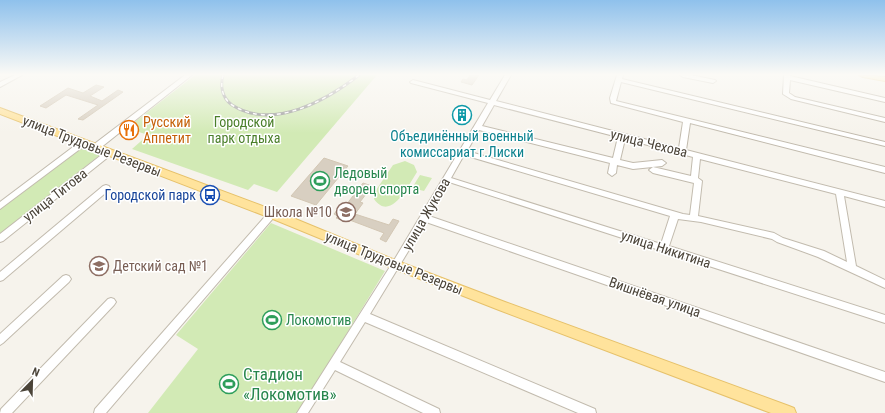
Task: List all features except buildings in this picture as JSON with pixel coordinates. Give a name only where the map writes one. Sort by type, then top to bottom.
[{"type":"main road","name":"улица Трудовые Резервы","points":[[0,112],[272,214],[396,265],[789,413]]},
{"type":"street","points":[[96,147],[165,94]]},
{"type":"street","name":"улица Чехова","points":[[461,94],[885,204]]},
{"type":"street","name":"улица Жукова","points":[[303,413],[362,316],[396,265],[497,94]]},
{"type":"street","points":[[614,94],[613,102],[885,170]]},
{"type":"street","points":[[685,94],[885,144]]},
{"type":"street","points":[[786,94],[793,98],[885,120]]},
{"type":"street","points":[[862,94],[885,100]]},
{"type":"street","points":[[682,151],[687,121]]},
{"type":"street","points":[[477,127],[633,166],[662,163]]},
{"type":"street","points":[[612,173],[622,136]]},
{"type":"street","name":"улица Титова","points":[[0,206],[84,143]]},
{"type":"street","name":"улица Титова","points":[[0,239],[109,152]]},
{"type":"street","points":[[462,152],[675,215],[774,236],[780,240],[821,254],[885,284]]},
{"type":"street","points":[[694,180],[697,155]]},
{"type":"street","points":[[653,170],[698,181],[694,218]]},
{"type":"street","name":"улица Никитина","points":[[447,178],[885,319]]},
{"type":"street","points":[[0,277],[106,188]]},
{"type":"street","points":[[840,193],[852,268]]},
{"type":"street","points":[[99,413],[272,214]]},
{"type":"street","points":[[664,248],[675,215]]},
{"type":"street","name":"Вишнёвая улица","points":[[424,218],[885,378]]},
{"type":"street","points":[[0,340],[66,279]]},
{"type":"street","points":[[5,413],[111,302]]},
{"type":"street","points":[[362,316],[591,413]]},
{"type":"street","points":[[333,364],[435,413]]},
{"type":"green space","name":"Городской парк отдыха","points":[[170,94],[361,94],[277,192],[254,184],[248,190],[132,149],[148,135],[127,128]]},
{"type":"green space","points":[[82,148],[100,155],[0,234],[0,209]]},
{"type":"green space","points":[[405,161],[414,165],[417,172],[399,199],[387,207],[380,205],[374,199],[374,193],[393,165]]},
{"type":"green space","points":[[420,175],[432,178],[424,191],[412,188]]},
{"type":"green space","name":"Локомотив","points":[[271,223],[385,271],[298,413],[148,413],[198,349],[176,335]]},
{"type":"railway","points":[[224,94],[232,105],[248,112],[265,115],[282,114],[299,109],[330,94]]},
{"type":"place","name":"Объединённый военный комиссариат г.Лиски","points":[[462,115]]},
{"type":"place","name":"Русский Аппетит","points":[[129,130]]},
{"type":"place","name":"Ледовый дворец спорта","points":[[320,181]]},
{"type":"place","name":"Городской парк","points":[[210,195]]},
{"type":"place","name":"Школа №10","points":[[346,212]]},
{"type":"place","name":"Детский сад №1","points":[[99,266]]},
{"type":"place","name":"Локомотив","points":[[272,320]]},
{"type":"place","name":"Стадион «Локомотив»","points":[[229,384]]}]
